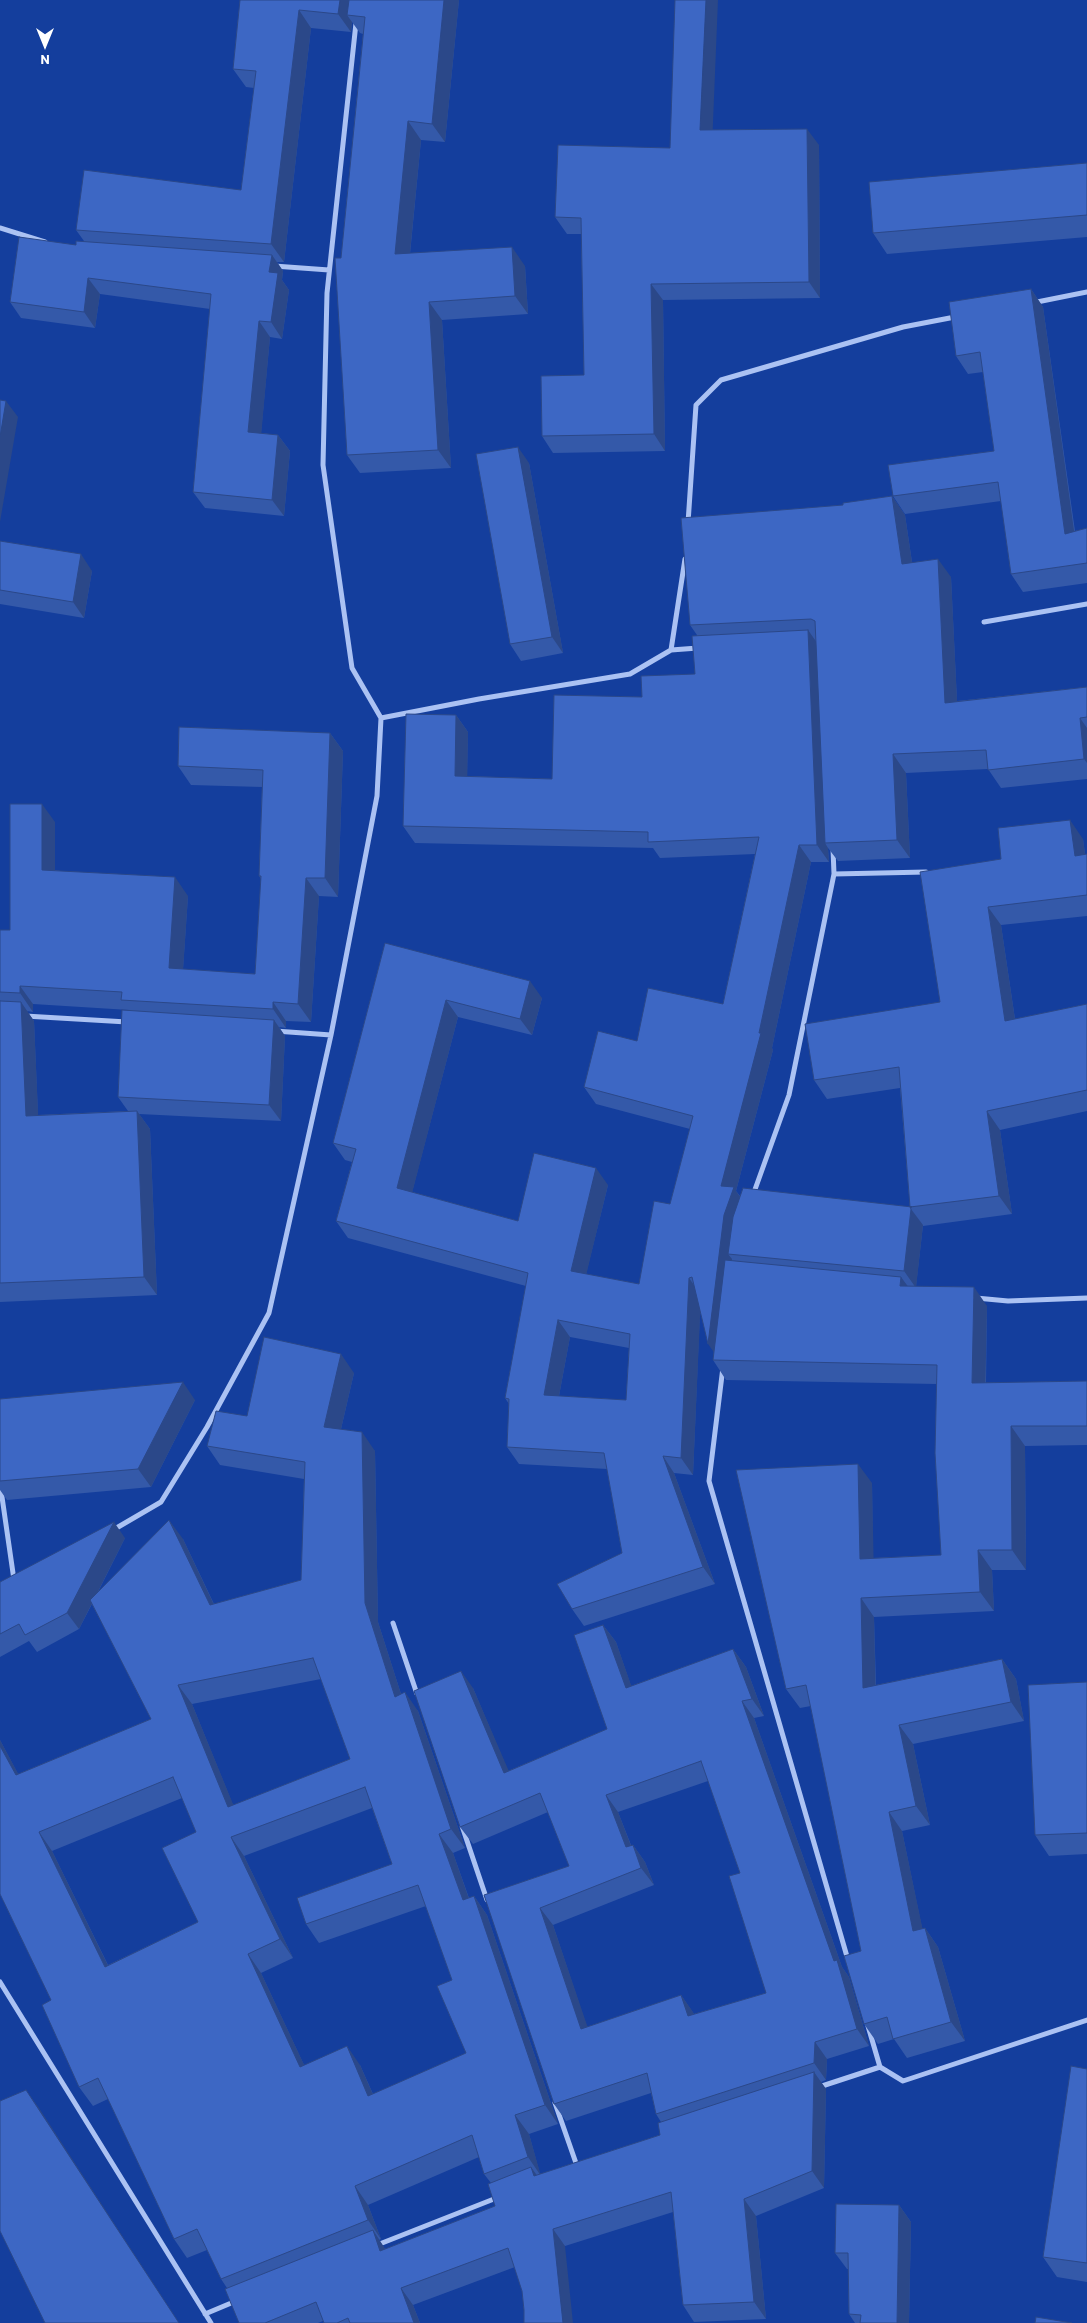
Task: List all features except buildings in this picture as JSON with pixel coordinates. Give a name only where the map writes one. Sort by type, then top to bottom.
[{"type":"street","points":[[110,1531],[161,1502],[207,1427],[269,1313],[331,1035],[377,796],[381,718],[352,668],[323,465],[326,293],[357,19]]},
{"type":"street","points":[[0,228],[53,244]]},
{"type":"street","points":[[271,266],[329,270]]},
{"type":"street","points":[[1029,303],[1087,292]]},
{"type":"street","points":[[687,533],[696,405],[721,380],[904,327],[962,316]]},
{"type":"street","points":[[671,650],[685,572],[686,552]]},
{"type":"street","points":[[984,622],[1087,604]]},
{"type":"street","points":[[381,718],[479,699],[630,674],[671,650],[709,648]]},
{"type":"street","points":[[750,1205],[790,1095],[834,874],[832,845]]},
{"type":"street","points":[[834,874],[929,872]]},
{"type":"street","points":[[20,1016],[136,1023]]},
{"type":"street","points":[[272,1031],[331,1035]]},
{"type":"street","points":[[969,1297],[1008,1301],[1087,1298]]},
{"type":"street","points":[[723,1363],[709,1482],[849,1963]]},
{"type":"street","points":[[0,1483],[14,1583]]},
{"type":"street","points":[[7,1586],[23,1578]]},
{"type":"street","points":[[393,1622],[418,1698]]},
{"type":"street","points":[[460,1819],[488,1904]]},
{"type":"street","points":[[0,1982],[211,2323]]},
{"type":"street","points":[[866,2020],[880,2067],[903,2080],[1087,2020]]},
{"type":"street","points":[[813,2089],[880,2067]]},
{"type":"street","points":[[554,2101],[576,2166]]},
{"type":"street","points":[[567,2170],[586,2163]]},
{"type":"street","points":[[372,2247],[502,2196]]},
{"type":"street","points":[[205,2314],[242,2299]]}]
